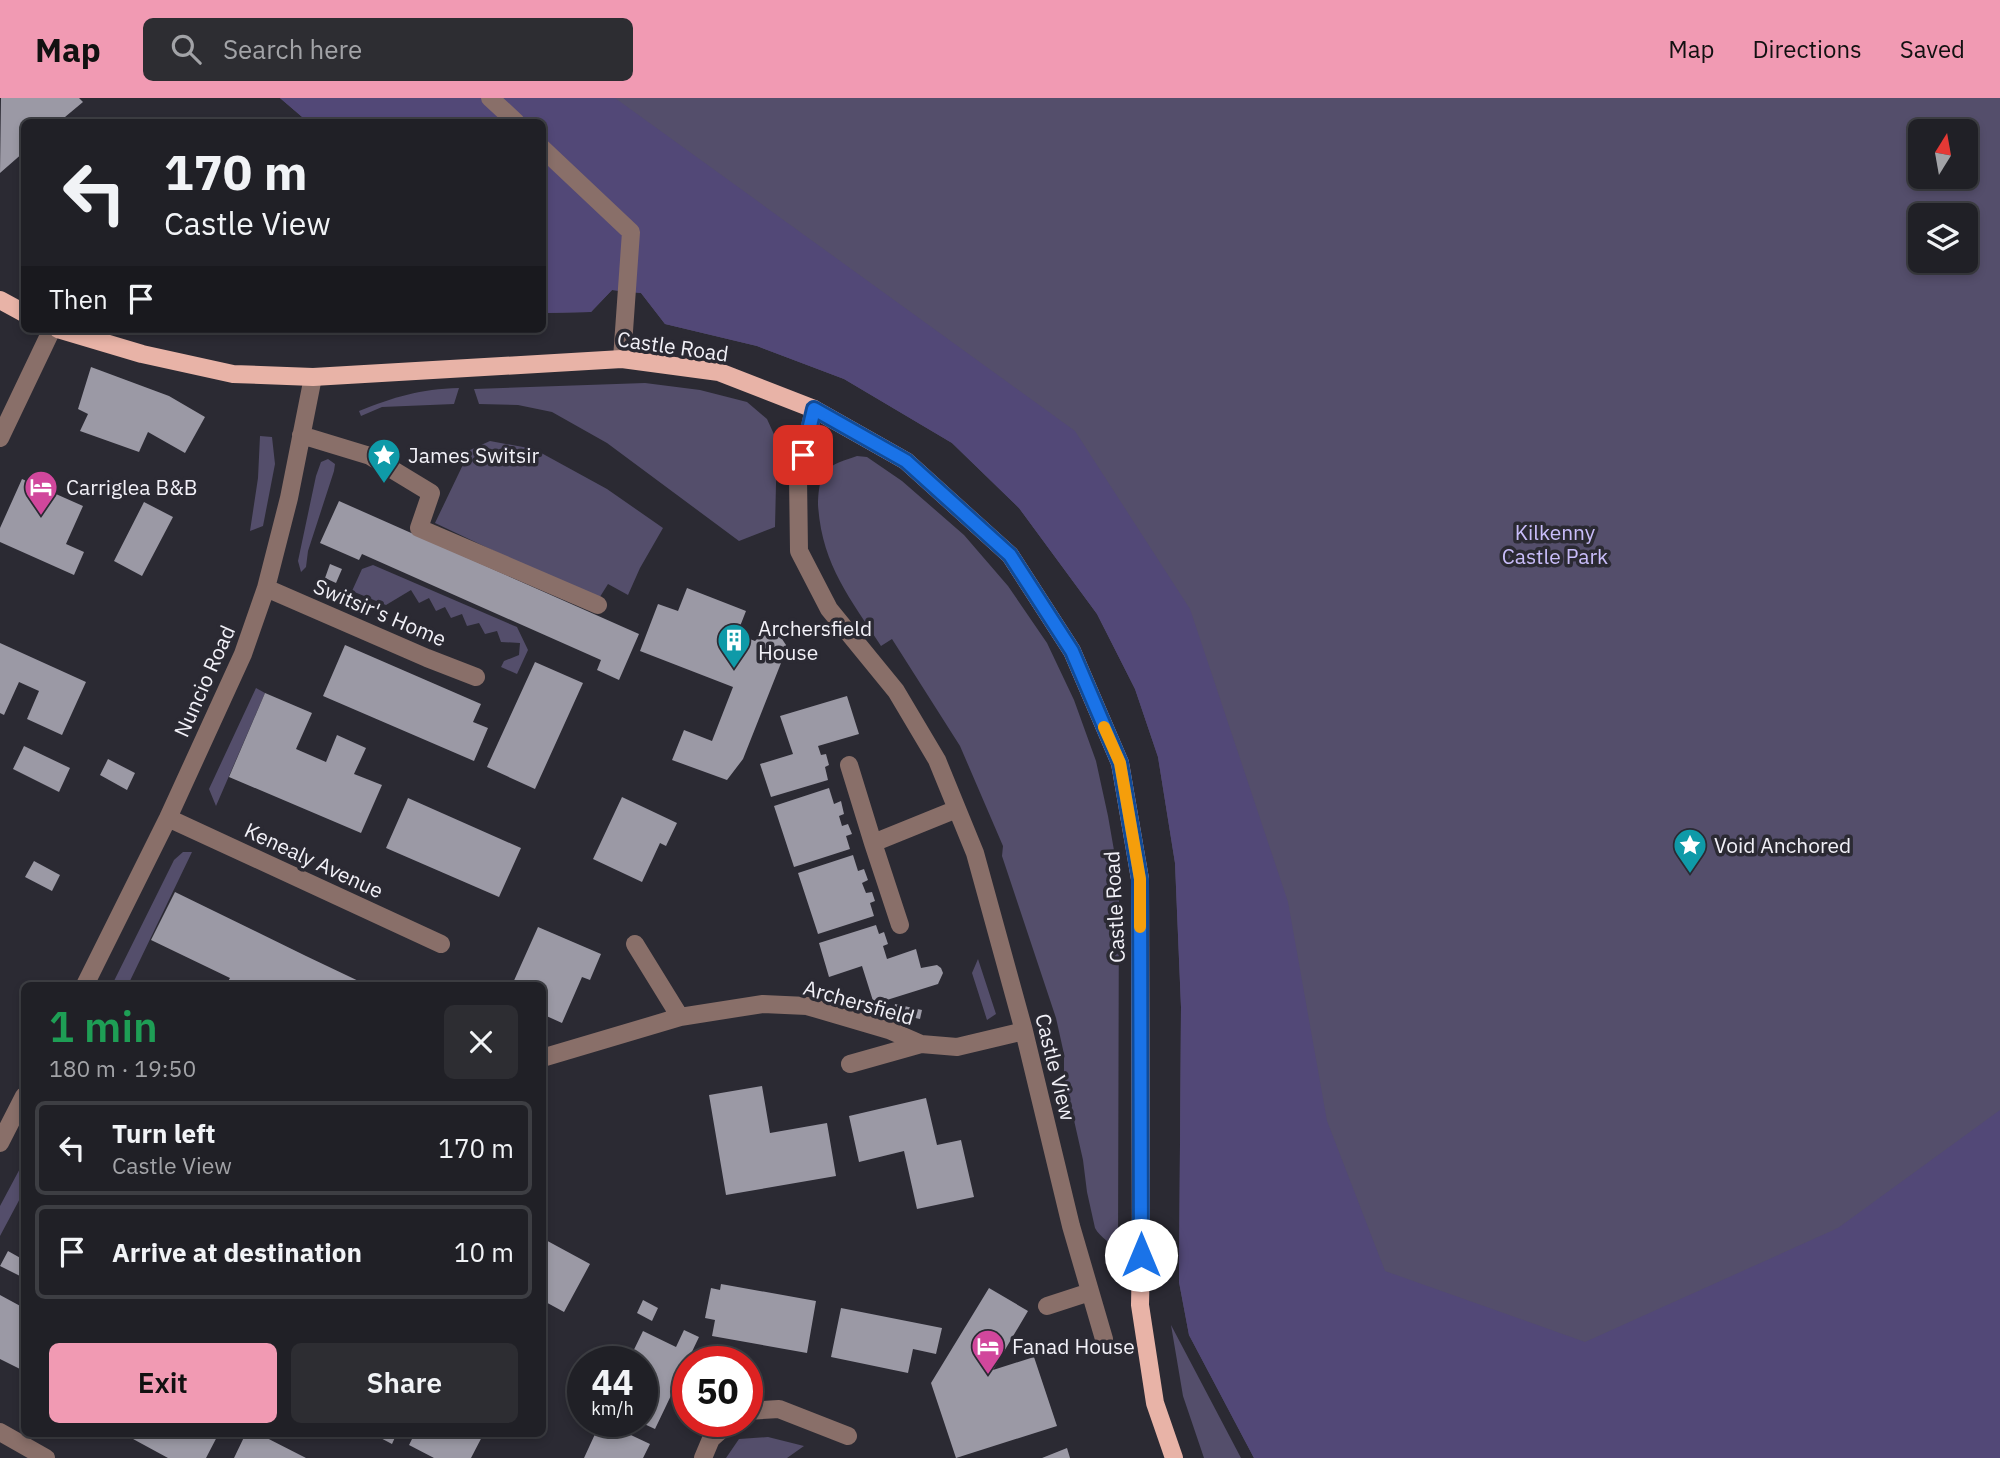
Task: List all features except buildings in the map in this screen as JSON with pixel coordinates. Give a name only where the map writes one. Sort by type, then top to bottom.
[{"type":"main road","points":[[2,305],[21,312]]},
{"type":"main road","name":"Castle Road","points":[[71,333],[142,355],[233,374],[313,377],[622,359],[719,372],[814,409],[906,461],[1010,555],[1072,651],[1120,763],[1140,879],[1140,1305],[1155,1403],[1174,1458]]},
{"type":"street","points":[[490,98],[513,119]]},
{"type":"street","points":[[546,152],[631,232],[622,359]]},
{"type":"street","points":[[0,438],[50,333]]},
{"type":"street","name":"Nuncio Road","points":[[86,982],[168,818],[243,654],[266,588],[289,498],[313,377]]},
{"type":"street","name":"Castle View","points":[[814,409],[798,477],[799,551],[829,609],[896,691],[937,760],[975,853],[1024,1031],[1071,1226],[1104,1339]]},
{"type":"street","points":[[301,435],[370,456],[432,494],[419,528],[598,605]]},
{"type":"street","name":"Switsir's Home","points":[[266,588],[476,677]]},
{"type":"street","points":[[849,765],[900,925]]},
{"type":"street","points":[[873,843],[957,808]]},
{"type":"street","name":"Kenealy Avenue","points":[[168,818],[441,944]]},
{"type":"street","points":[[635,944],[680,1017]]},
{"type":"street","name":"Archersfield","points":[[546,1057],[680,1017],[763,1004],[807,1006],[890,1030],[921,1044],[957,1046],[1024,1031]]},
{"type":"street","points":[[850,1063],[921,1044]]},
{"type":"street","points":[[0,1143],[21,1103]]},
{"type":"street","points":[[1047,1306],[1090,1293]]},
{"type":"street","points":[[763,1410],[779,1409],[848,1436]]},
{"type":"street","points":[[0,1432],[46,1458]]},
{"type":"street","points":[[703,1458],[713,1437]]},
{"type":"green space","name":"Kilkenny Castle Park","points":[[280,98],[2000,98],[2000,1458],[1254,1458],[1189,1335],[1179,1282],[1181,1007],[1175,863],[1158,757],[1135,689],[1097,614],[1019,508],[952,443],[844,379],[757,346],[665,324],[641,293],[612,290],[591,312],[546,313],[546,119],[304,119]]},
{"type":"green space","points":[[645,383],[700,390],[747,402],[767,419],[777,441],[775,527],[739,541],[607,443],[552,412],[518,405],[479,404],[474,389]]},
{"type":"green space","points":[[459,388],[454,404],[382,407],[361,416],[359,411],[407,395]]},
{"type":"green space","points":[[260,436],[272,437],[275,464],[263,526],[250,531],[258,478]]},
{"type":"green space","points":[[490,441],[534,449],[607,489],[663,528],[628,595],[608,584],[598,600],[435,523],[470,450]]},
{"type":"green space","points":[[857,456],[867,457],[902,481],[964,535],[1008,586],[1047,643],[1074,700],[1096,761],[1119,879],[1118,1253],[1095,1228],[1064,1076],[1064,1054],[1056,1018],[1002,856],[1003,846],[960,746],[892,639],[881,646],[839,580],[825,546],[818,505],[821,480],[831,467]]},
{"type":"green space","points":[[328,459],[335,464],[334,471],[308,551],[306,567],[301,572],[298,561],[316,476],[321,462]]},
{"type":"green space","points":[[373,565],[517,627],[528,650],[517,674],[501,667],[504,661],[519,655],[520,643],[501,642],[497,631],[485,634],[479,623],[467,626],[462,614],[451,618],[445,607],[436,611],[429,598],[419,603],[411,590],[386,605],[352,591],[362,569]]},
{"type":"green space","points":[[256,688],[265,693],[216,806],[209,789]]},
{"type":"green space","points":[[183,852],[192,852],[129,982],[113,982],[174,860]]},
{"type":"green space","points":[[978,959],[996,1014],[987,1020],[972,973]]},
{"type":"green space","points":[[21,1167],[21,1197],[0,1236],[0,1206]]},
{"type":"green space","points":[[1171,1325],[1241,1458],[1204,1458],[1183,1396]]},
{"type":"green space","points":[[768,1437],[804,1446],[787,1458],[726,1458],[739,1439]]},
{"type":"shaded area","points":[[280,98],[615,98],[1075,431],[1190,609],[1288,902],[1327,1121],[1385,1271],[1585,1342],[1838,1228],[2000,1110],[2000,1458],[1254,1458],[1189,1335],[1179,1282],[1181,1007],[1175,863],[1158,757],[1135,689],[1097,614],[1019,508],[952,443],[844,379],[757,346],[665,324],[641,293],[612,290],[591,312],[546,313],[546,119],[304,119]]},
{"type":"slow traffic","points":[[1104,727],[1120,763],[1140,879],[1140,927]]},
{"type":"place","name":"James Switsir","points":[[384,485]]},
{"type":"place","name":"Carriglea B&B","points":[[41,517]]},
{"type":"place","name":"Archersfield House","points":[[734,670]]},
{"type":"place","name":"Void Anchored","points":[[1690,875]]},
{"type":"place","name":"Fanad House","points":[[988,1376]]},
{"type":"route","points":[[803,455],[814,409],[906,461],[1010,555],[1072,651],[1120,763],[1140,879],[1141,1255]]}]
